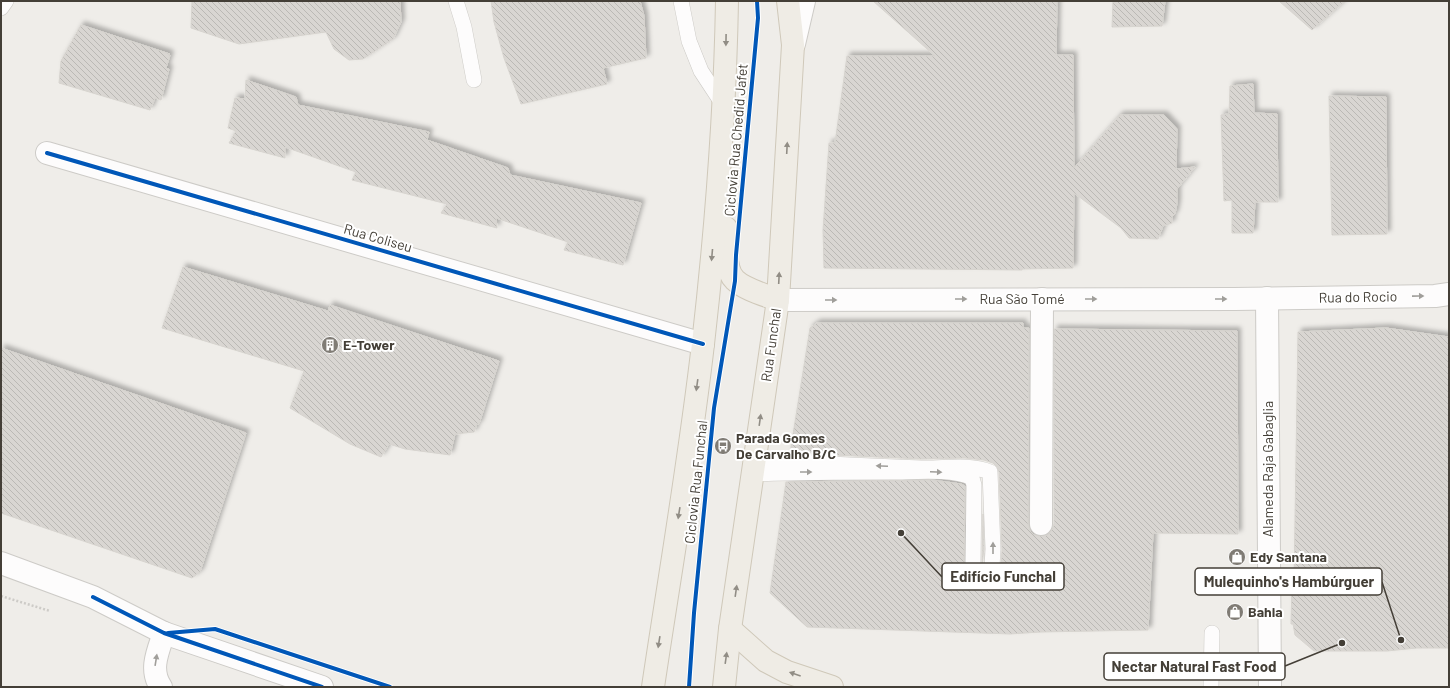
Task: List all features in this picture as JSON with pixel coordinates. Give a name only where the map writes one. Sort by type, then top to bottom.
[{"type":"main road","points":[[653,687],[703,344],[721,161],[727,1]]},
{"type":"main road","points":[[788,1],[793,45]]},
{"type":"main road","name":"Rua Funchal","points":[[724,687],[730,629],[778,300],[793,45]]},
{"type":"main road","points":[[721,161],[726,218],[727,258],[732,277],[735,281],[752,290],[778,300]]},
{"type":"main road","points":[[730,629],[766,661],[787,672],[832,687]]},
{"type":"street","name":"Rua Funchal","points":[[793,45],[804,1]]},
{"type":"street","name":"Rua Coliseu","points":[[47,153],[703,344]]},
{"type":"street","name":"Rua do Rocio","points":[[1267,298],[1435,296],[1449,294]]},
{"type":"street","name":"Rua São Tomé","points":[[778,300],[1267,298]]},
{"type":"street","name":"Alameda Raja Gabaglia","points":[[1267,298],[1270,687]]},
{"type":"street","points":[[1041,524],[1042,299]]},
{"type":"street","points":[[1,563],[93,597],[164,633],[322,687]]},
{"type":"street","points":[[161,687],[156,680],[154,661],[164,633]]},
{"type":"lane","points":[[1,8],[6,1]]},
{"type":"lane","points":[[456,1],[464,27],[474,80]]},
{"type":"lane","points":[[681,1],[689,41],[701,71],[724,106]]},
{"type":"lane","points":[[789,462],[922,468],[980,468],[990,472],[993,549],[992,567],[986,573],[977,574],[973,565],[974,485],[972,478],[964,474],[937,472],[788,472],[754,467],[789,462]]},
{"type":"lane","points":[[1211,687],[1212,633]]},
{"type":"building","points":[[192,1],[400,1],[401,22],[393,39],[363,59],[349,60],[334,49],[326,32],[239,44],[191,28]]},
{"type":"building","points":[[491,1],[640,1],[644,16],[646,58],[603,68],[607,84],[521,104],[504,58],[494,22]]},
{"type":"building","points":[[873,1],[1057,1],[1056,55],[1073,55],[1074,168],[1120,115],[1164,115],[1177,129],[1176,169],[1195,167],[1177,189],[1177,203],[1175,214],[1172,217],[1172,223],[1163,226],[1158,239],[1129,238],[1121,228],[1074,193],[1073,268],[1022,270],[824,268],[823,230],[829,143],[835,143],[847,56],[935,56]]},
{"type":"building","points":[[1113,1],[1165,1],[1162,26],[1112,27]]},
{"type":"building","points":[[1279,1],[1345,1],[1312,30]]},
{"type":"building","points":[[81,25],[170,54],[168,54],[170,55],[166,68],[169,69],[161,100],[155,98],[150,110],[59,83],[61,61]]},
{"type":"building","points":[[246,80],[296,97],[298,105],[429,132],[427,140],[508,168],[510,175],[641,203],[623,265],[564,250],[568,242],[496,218],[497,228],[441,213],[447,204],[352,180],[356,172],[285,147],[285,158],[229,143],[236,131],[228,128],[235,98],[245,99]]},
{"type":"building","points":[[1253,84],[1254,113],[1277,114],[1278,202],[1255,202],[1253,233],[1232,233],[1232,200],[1224,201],[1221,115],[1229,114],[1230,86]]},
{"type":"building","points":[[1329,96],[1386,97],[1387,234],[1332,235]]},
{"type":"building","name":"E-Tower","points":[[183,267],[328,311],[330,305],[499,361],[479,424],[477,424],[474,432],[455,434],[450,455],[405,449],[389,444],[381,457],[350,444],[290,408],[304,371],[162,328]]},
{"type":"building","points":[[817,323],[1023,323],[1023,328],[1029,328],[1028,524],[1030,531],[1034,535],[1041,536],[1048,535],[1054,524],[1054,329],[1237,331],[1238,534],[1153,533],[1148,630],[1010,634],[807,627],[770,593],[786,482],[932,480],[961,484],[965,486],[964,565],[972,582],[987,582],[998,573],[1001,568],[1002,550],[999,472],[993,463],[984,460],[965,458],[921,459],[790,453],[810,328]]},
{"type":"building","points":[[1386,328],[1449,337],[1449,648],[1417,648],[1387,651],[1314,651],[1295,635],[1293,624],[1291,624],[1292,582],[1294,582],[1298,332]]},
{"type":"building","points":[[1,348],[246,433],[200,572],[192,578],[1,513]]},
{"type":"building","points":[[983,514],[984,549],[982,564],[982,563]]},
{"type":"cycle path","name":"Ciclovia Rua Chedid Jafet","points":[[689,687],[694,613],[714,408],[735,281],[736,255],[758,18],[757,1]]},
{"type":"cycle path","points":[[47,153],[703,344]]},
{"type":"cycle path","points":[[93,597],[164,633],[322,687]]},
{"type":"cycle path","points":[[168,633],[215,629],[390,687]]},
{"type":"place","name":"E-Tower","points":[[330,345]]},
{"type":"place","name":"Parada Gomes De Carvalho B/C","points":[[723,446]]},
{"type":"place","name":"Edifício Funchal","points":[[901,533]]},
{"type":"place","name":"Edy Santana","points":[[1237,557]]},
{"type":"place","name":"Bahia","points":[[1235,612]]},
{"type":"place","name":"Mulequinho's Hambúrguer","points":[[1401,640]]},
{"type":"place","name":"Nectar Natural Fast Food","points":[[1342,643]]}]
